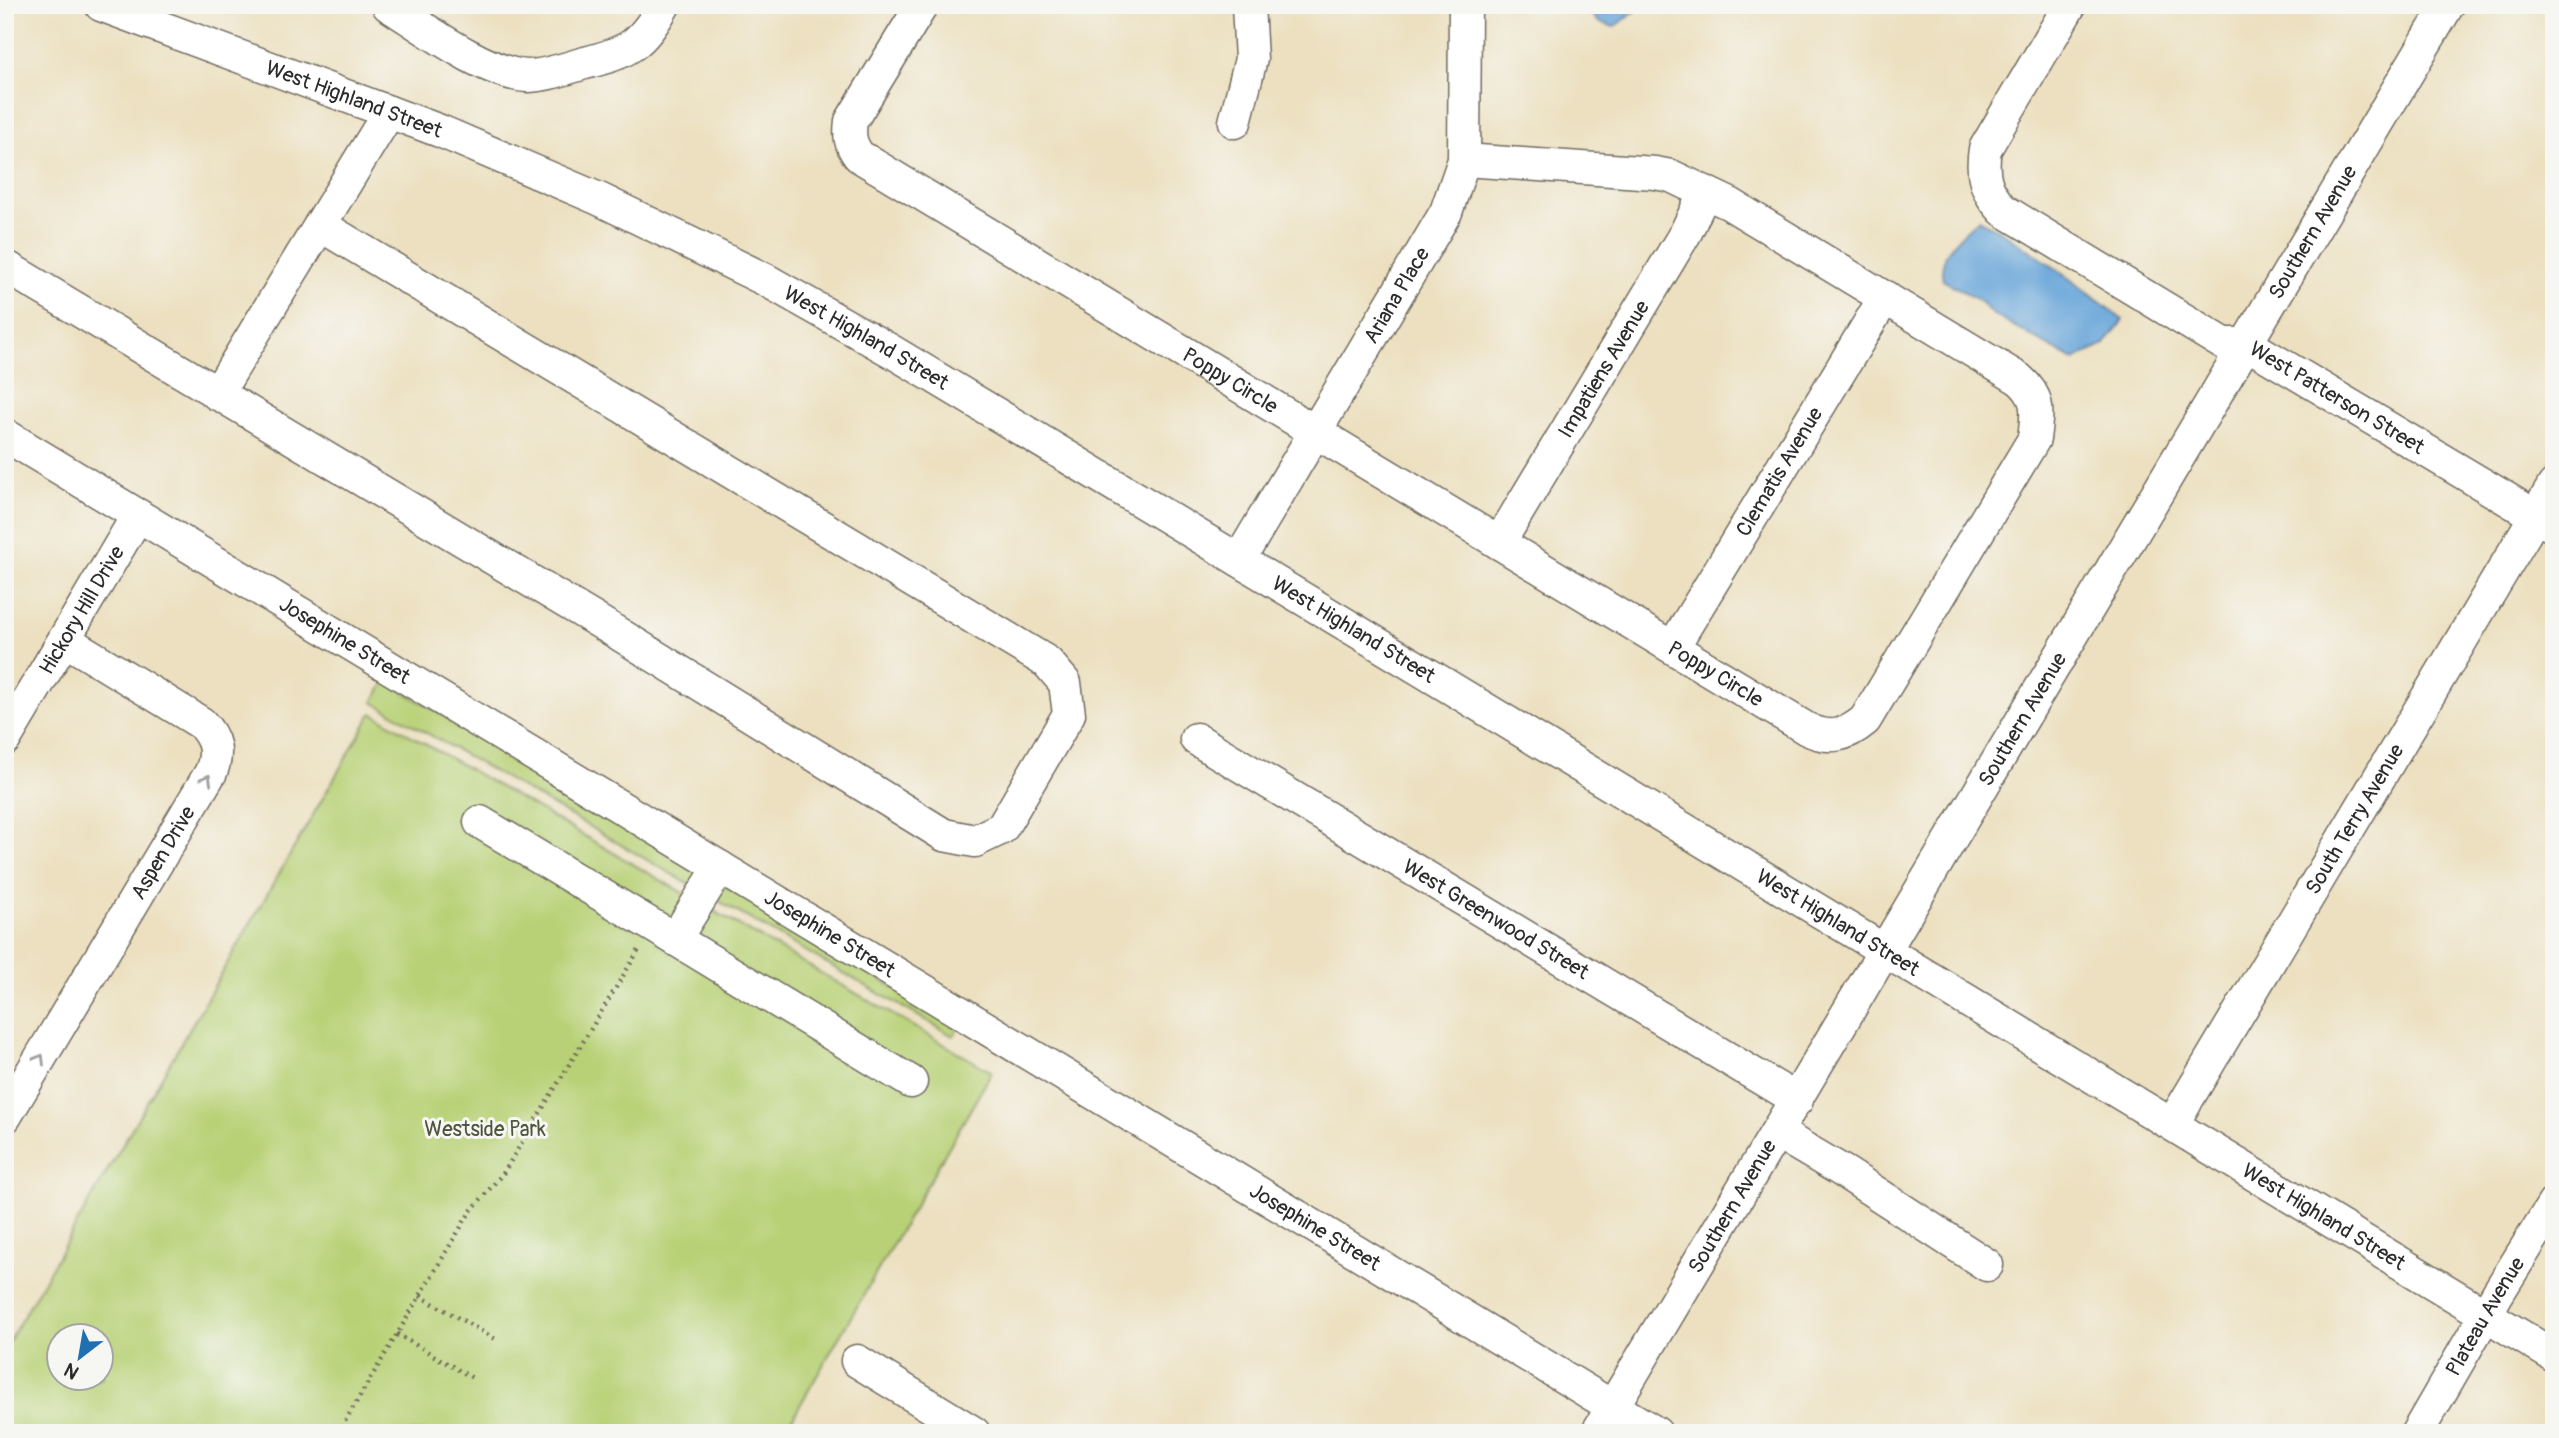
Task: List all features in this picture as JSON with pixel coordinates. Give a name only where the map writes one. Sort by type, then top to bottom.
[{"type":"street","name":"West Highland Street","points":[[101,5],[440,131],[599,199],[766,281],[893,352],[1239,560],[2554,1356]]},
{"type":"street","points":[[388,5],[485,64],[503,72],[527,76],[616,56],[634,45],[652,26],[664,5]]},
{"type":"street","name":"Poppy Circle","points":[[922,5],[851,121],[849,136],[852,147],[859,156],[1821,736],[1853,730],[1865,720],[2034,439],[2036,399],[2029,388],[2019,379],[1730,204],[1671,176],[1464,160]]},
{"type":"street","points":[[1236,122],[1251,59],[1248,5]]},
{"type":"street","name":"Ariana Place","points":[[1239,560],[1446,212],[1464,160],[1465,5]]},
{"type":"street","name":"West Patterson Street","points":[[2070,5],[1985,149],[1983,164],[1991,197],[2003,209],[2224,344],[2247,344],[2545,522]]},
{"type":"street","name":"Southern Avenue","points":[[1605,1420],[2448,5]]},
{"type":"street","points":[[217,394],[389,112]]},
{"type":"street","name":"Impatiens Avenue","points":[[1499,543],[1685,232],[1705,192]]},
{"type":"street","points":[[5,266],[606,626],[944,835],[975,841],[1002,828],[1069,714],[1065,683],[1047,662],[320,225]]},
{"type":"street","name":"Clematis Avenue","points":[[1673,648],[1885,297]]},
{"type":"street","name":"Josephine Street","points":[[5,435],[720,867],[1605,1420],[1656,1433]]},
{"type":"street","name":"South Terry Avenue","points":[[2173,1123],[2545,522],[2554,485]]},
{"type":"street","name":"Hickory Hill Drive","points":[[5,739],[138,515]]},
{"type":"street","name":"Aspen Drive","points":[[5,1117],[216,760],[212,735],[201,723],[65,640]]},
{"type":"street","name":"West Greenwood Street","points":[[1196,739],[1797,1100]]},
{"type":"street","points":[[480,822],[911,1082]]},
{"type":"street","points":[[664,932],[720,867]]},
{"type":"street","points":[[1778,1133],[1987,1265]]},
{"type":"street","name":"Plateau Avenue","points":[[2417,1433],[2554,1203]]},
{"type":"street","points":[[857,1361],[974,1433]]},
{"type":"path","points":[[338,1433],[470,1212],[504,1172],[664,932]]},
{"type":"path","points":[[420,1296],[497,1340]]},
{"type":"path","points":[[397,1334],[474,1379]]},
{"type":"green space","points":[[386,681],[959,1027],[953,1036],[373,702]]},
{"type":"green space","name":"Westside Park","points":[[372,713],[992,1072],[784,1433],[5,1433],[5,1348]]},
{"type":"water","points":[[1584,5],[1643,5],[1614,27],[1598,22]]},
{"type":"water","points":[[1979,219],[2035,254],[2123,320],[2105,344],[2074,360],[1992,314],[1978,300],[1943,280],[1943,261],[1947,253]]}]
